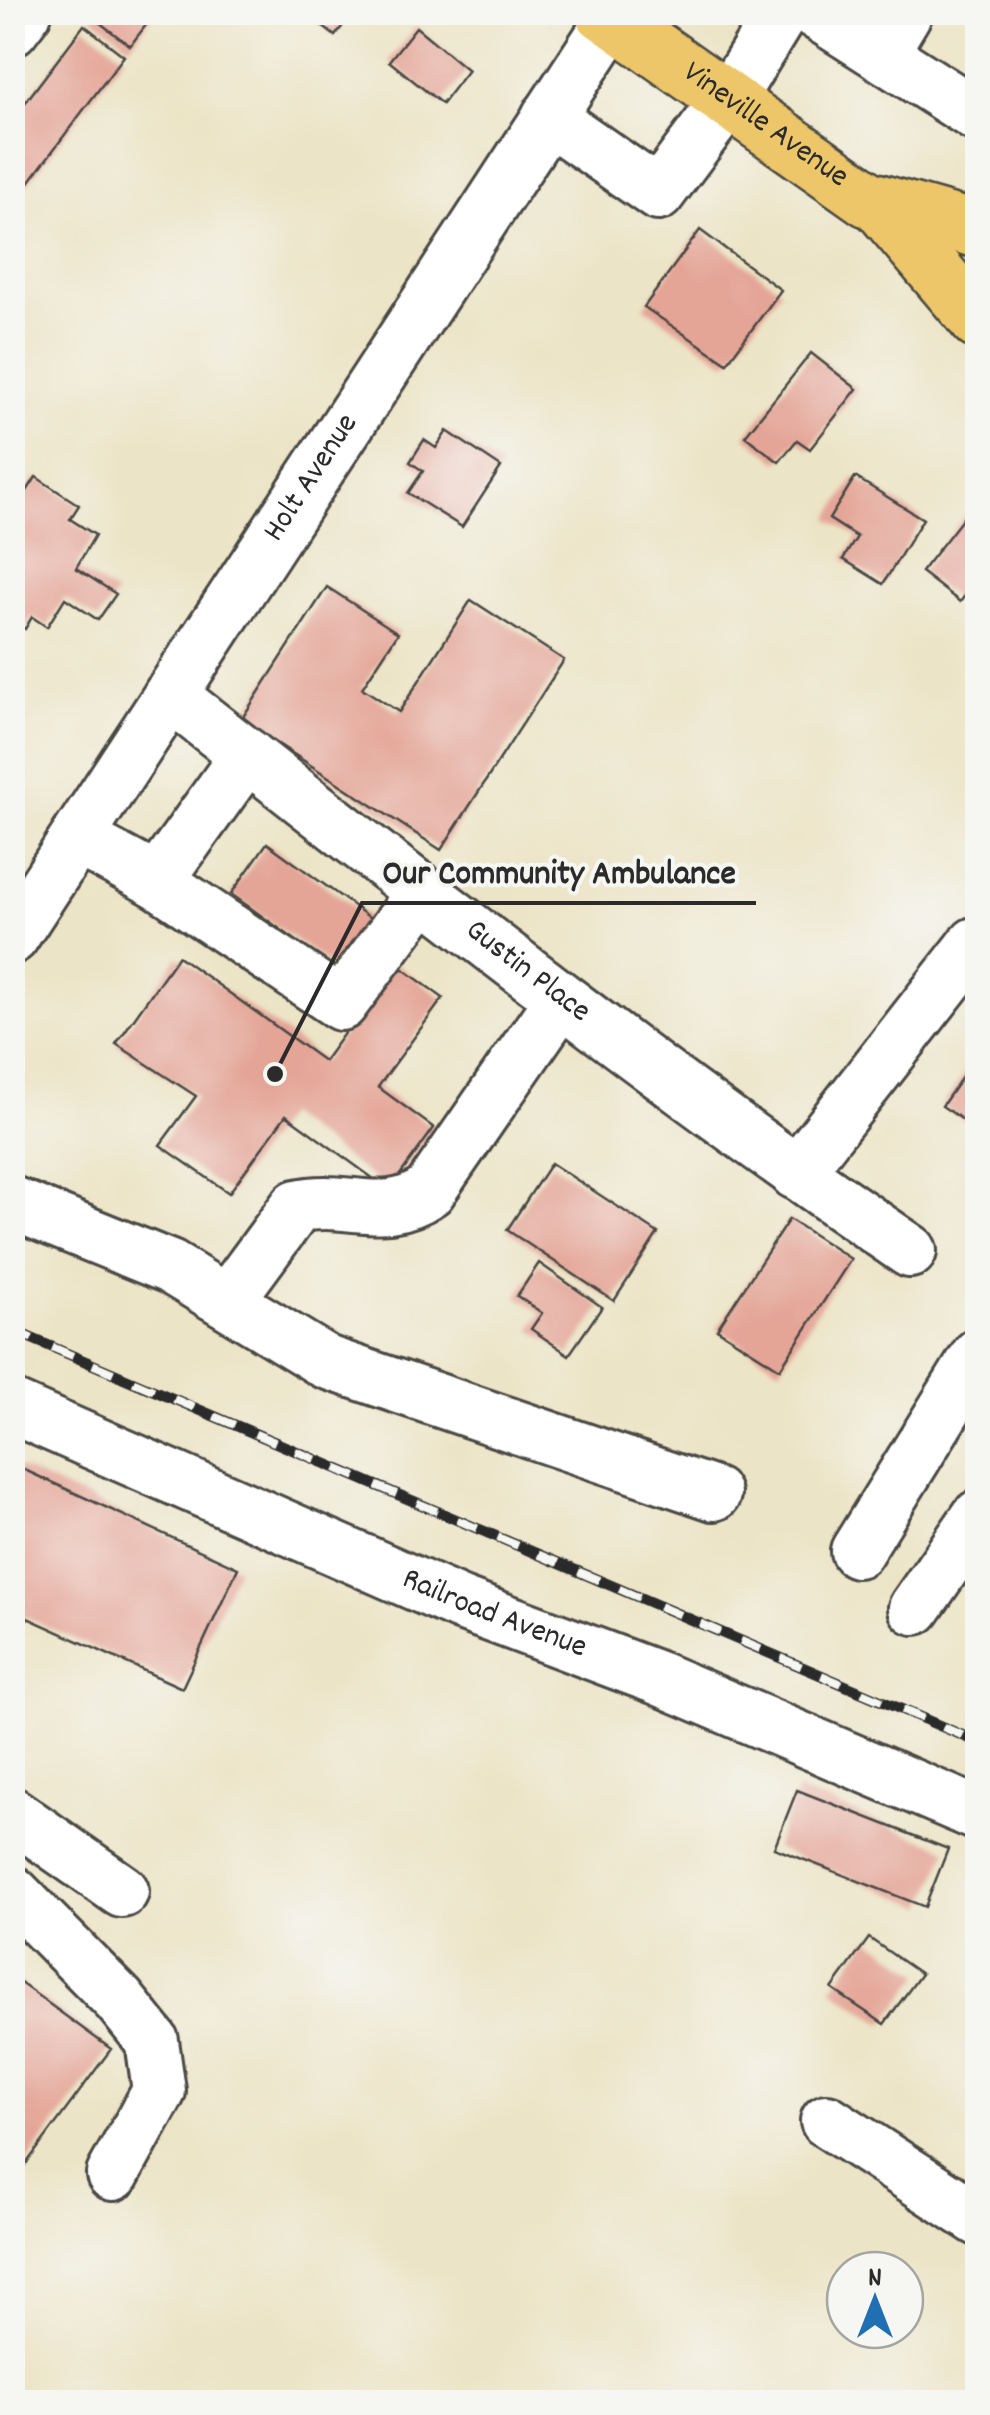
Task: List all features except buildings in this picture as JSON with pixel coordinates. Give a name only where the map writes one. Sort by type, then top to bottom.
[{"type":"main road","name":"Vineville Avenue","points":[[608,16],[868,199],[878,202]]},
{"type":"main road","points":[[878,202],[978,230]]},
{"type":"main road","points":[[878,202],[977,319]]},
{"type":"street","points":[[12,30],[25,12]]},
{"type":"street","points":[[548,117],[658,194],[728,100],[782,12]]},
{"type":"street","points":[[815,12],[894,33],[975,114],[978,110]]},
{"type":"street","name":"Holt Avenue","points":[[12,937],[548,117],[608,16]]},
{"type":"street","name":"Gustin Place","points":[[170,694],[560,1000],[796,1173],[910,1251]]},
{"type":"street","points":[[157,881],[246,755]]},
{"type":"street","points":[[77,838],[157,881],[341,1004],[422,892]]},
{"type":"street","points":[[796,1173],[975,944],[978,946]]},
{"type":"street","points":[[227,1301],[297,1206],[318,1201],[388,1208],[411,1204],[429,1191],[560,1000]]},
{"type":"street","points":[[12,1203],[170,1267],[326,1362],[714,1494]]},
{"type":"street","points":[[858,1550],[978,1355]]},
{"type":"street","name":"Railroad Avenue","points":[[12,1408],[461,1604],[658,1678],[978,1814]]},
{"type":"street","points":[[915,1608],[978,1517]]},
{"type":"street","points":[[12,1814],[122,1892]]},
{"type":"street","points":[[12,1892],[119,2000],[152,2041],[159,2090],[114,2174]]},
{"type":"street","points":[[827,2121],[978,2220]]},
{"type":"railway","points":[[12,1330],[978,1742]]},
{"type":"place","name":"Our Community Ambulance","points":[[275,1074]]}]
